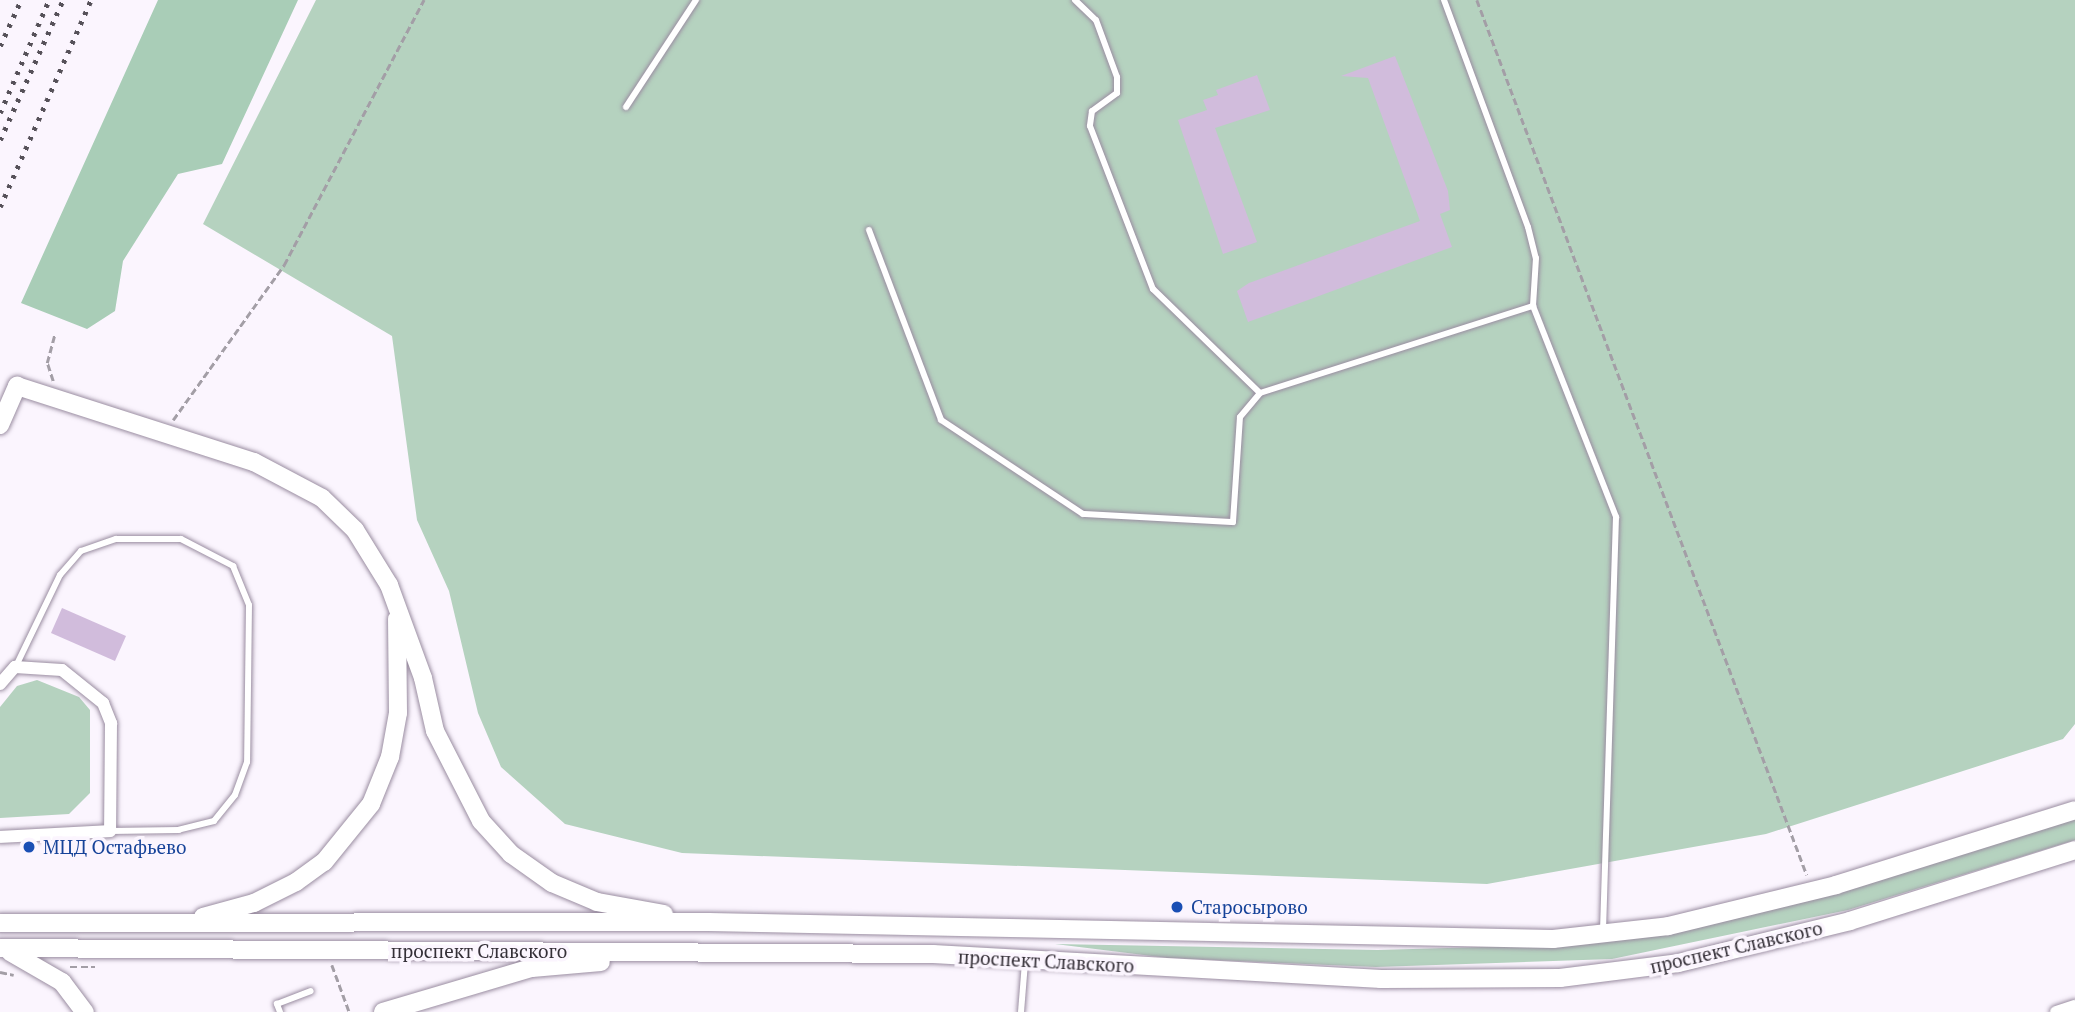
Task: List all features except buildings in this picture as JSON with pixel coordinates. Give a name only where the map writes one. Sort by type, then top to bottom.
[{"type":"main road","points":[[0,425],[18,386],[278,472],[321,498],[355,530],[397,605],[435,731],[481,821],[510,854],[552,883],[597,902],[709,922]]},
{"type":"main road","points":[[180,924],[254,903],[296,882],[324,862],[371,804],[390,757],[398,713],[397,605]]},
{"type":"main road","name":"проспект Славского","points":[[0,923],[709,922],[1378,939],[1603,933],[1668,926],[1813,891],[2075,810]]},
{"type":"main road","name":"проспект Славского","points":[[0,948],[706,953],[1026,960],[1381,979],[1560,978],[1678,963],[1797,934],[2075,850]]},
{"type":"main road","points":[[0,948],[40,964],[85,1012]]},
{"type":"main road","points":[[383,1012],[531,968],[706,953]]},
{"type":"street","points":[[0,684],[15,667],[62,670],[103,704],[111,723],[110,831],[2,836]]},
{"type":"street","points":[[2056,1012],[2075,1006]]},
{"type":"lane","points":[[626,107],[696,0]]},
{"type":"lane","points":[[1075,0],[1096,20],[1117,77],[1117,93],[1093,111],[1090,126],[1153,289],[1260,393]]},
{"type":"lane","points":[[1444,0],[1528,227],[1536,258],[1533,306],[1616,517],[1603,933]]},
{"type":"lane","points":[[869,230],[941,420],[1083,514],[1233,522],[1240,417],[1260,393],[1533,306]]},
{"type":"lane","points":[[15,667],[61,575],[81,551],[116,539],[181,539],[233,566],[249,605],[247,762],[235,795],[214,821],[179,830],[110,831]]},
{"type":"lane","points":[[1021,1012],[1026,960]]},
{"type":"lane","points":[[280,1012],[277,1004],[311,991]]},
{"type":"path","points":[[169,426],[284,265],[424,0]]},
{"type":"path","points":[[1477,0],[1813,891]]},
{"type":"path","points":[[55,334],[47,363],[57,386]]},
{"type":"path","points":[[318,964],[331,964],[349,1012]]},
{"type":"path","points":[[61,967],[102,967]]},
{"type":"green space","points":[[158,0],[298,0],[222,164],[178,174],[123,261],[115,311],[87,329],[21,303]]},
{"type":"green space","points":[[316,0],[2075,0],[2075,724],[2063,739],[1766,834],[1487,884],[682,853],[565,824],[501,767],[478,713],[449,591],[417,520],[392,336],[203,224]]},
{"type":"green space","points":[[37,680],[79,697],[90,710],[90,793],[69,814],[0,818],[0,707],[17,686]]},
{"type":"green space","points":[[2075,819],[2075,840],[1848,910],[1612,959],[1376,967],[1168,958],[1055,944],[1378,950],[1553,945],[1841,892]]},
{"type":"railway","points":[[0,46],[21,0]]},
{"type":"railway","points":[[0,113],[49,0]]},
{"type":"railway","points":[[0,140],[63,0]]},
{"type":"railway","points":[[0,207],[91,0]]},
{"type":"place","name":"МЦД Остафьево","points":[[29,847]]},
{"type":"place","name":"Старосырово","points":[[1177,907]]}]
